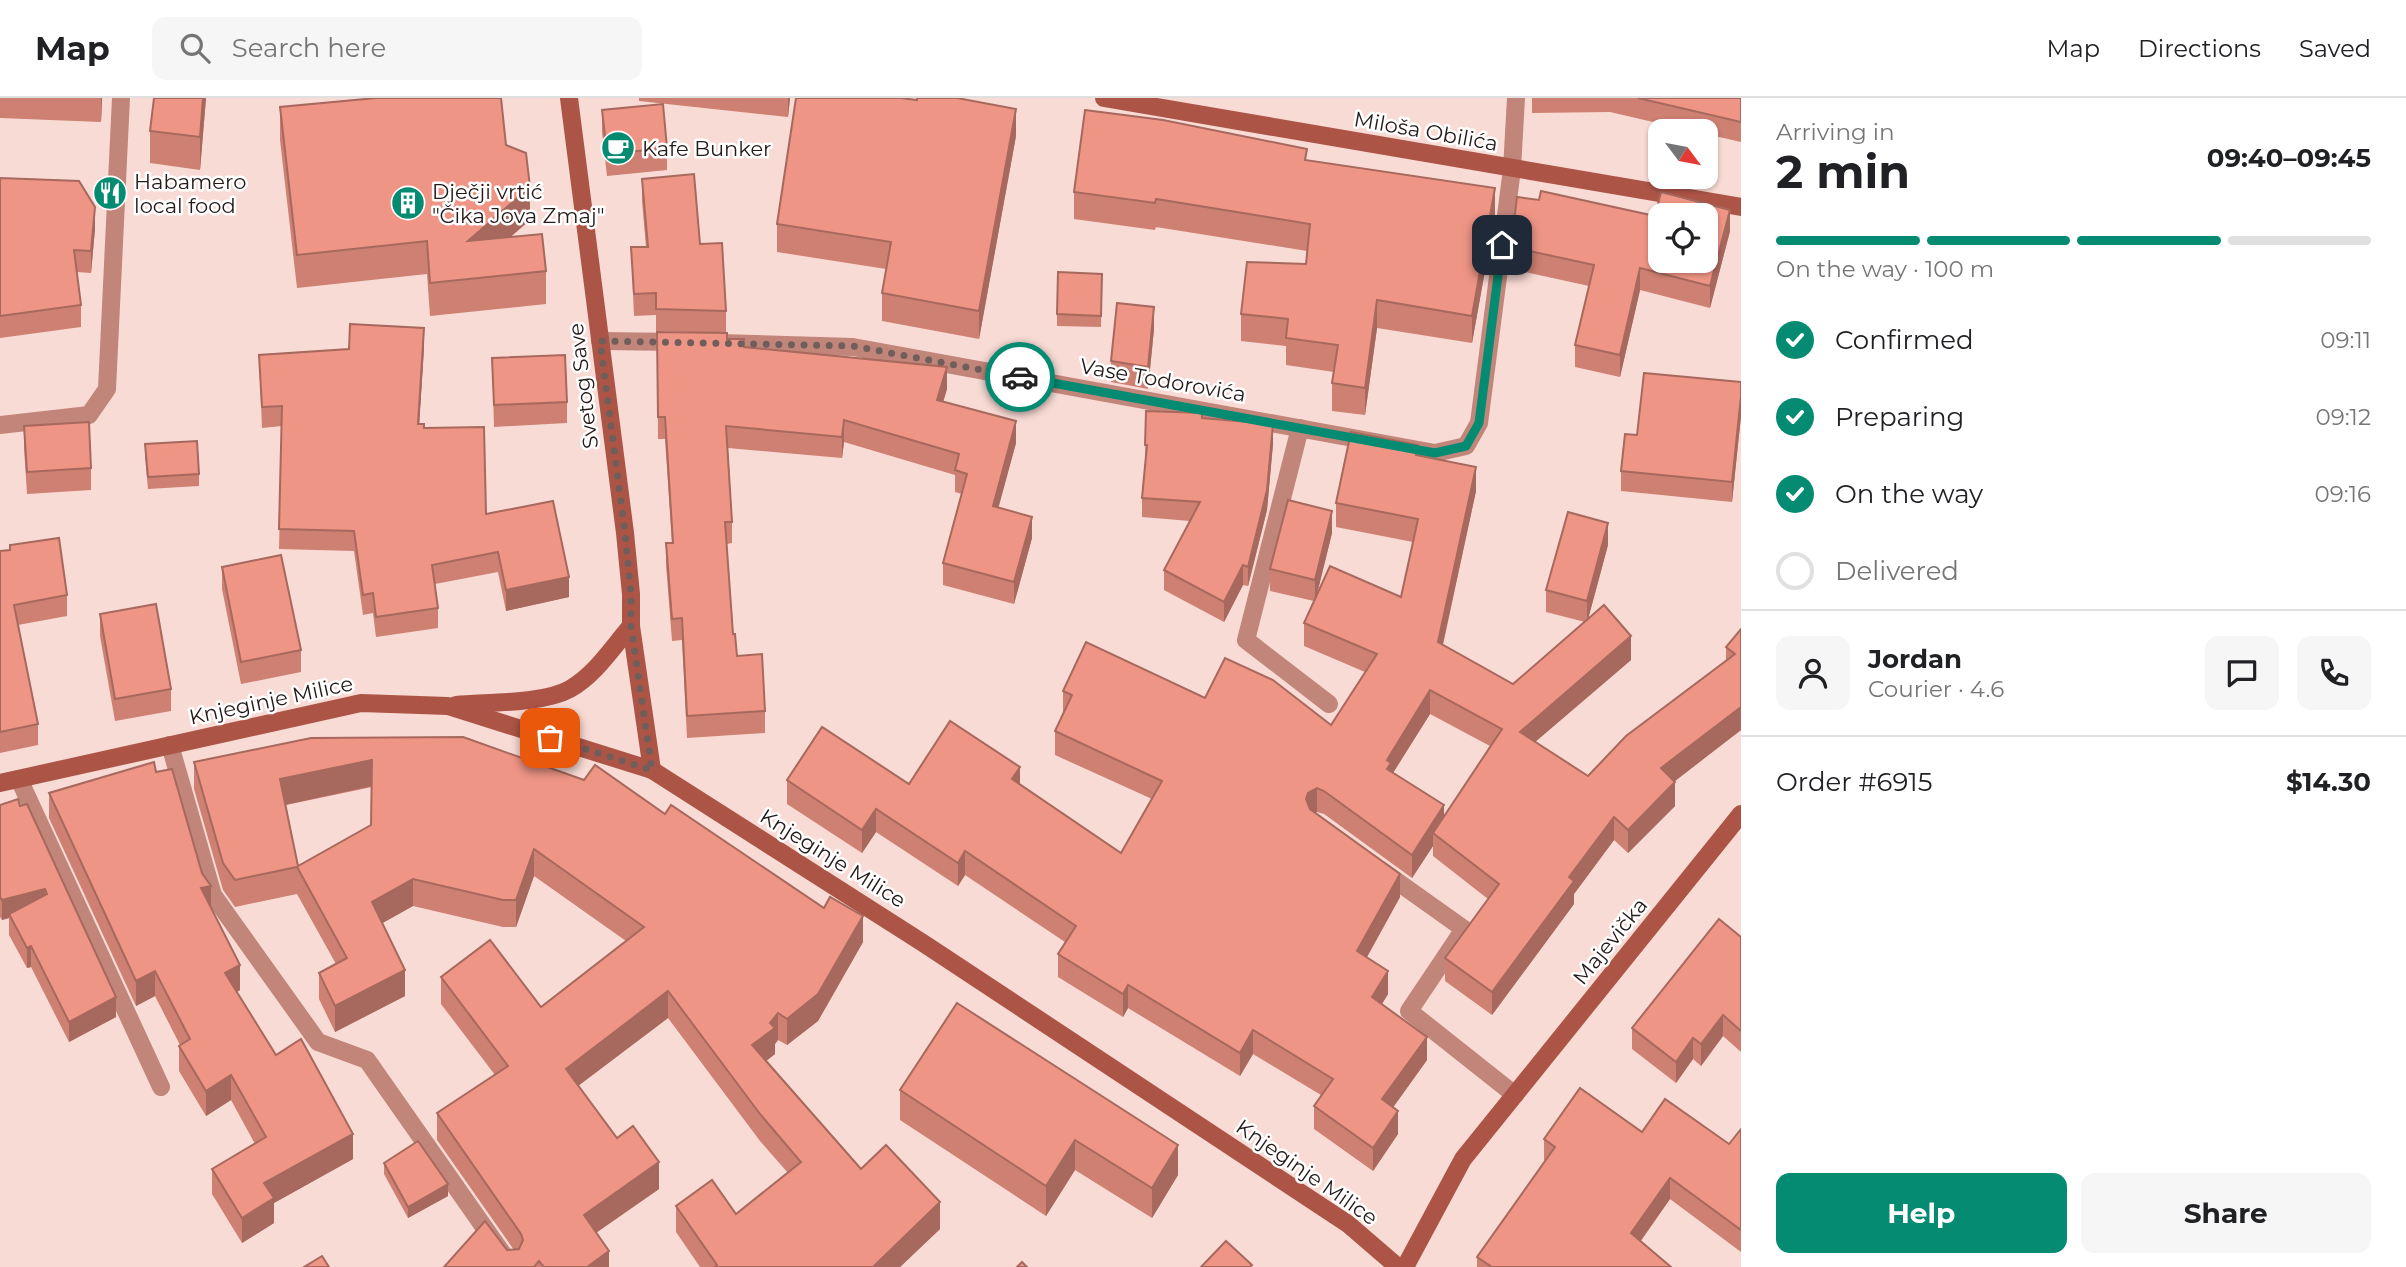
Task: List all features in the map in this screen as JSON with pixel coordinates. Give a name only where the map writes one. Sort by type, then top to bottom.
[{"type":"street","points":[[0,425],[89,415],[107,389],[121,98]]},
{"type":"street","name":"Svetog Save","points":[[569,98],[629,569],[631,626],[652,770]]},
{"type":"street","name":"Miloša Obilića","points":[[1104,98],[1741,206]]},
{"type":"street","name":"Vase Todorovića","points":[[600,341],[853,346],[1435,453],[1466,446],[1479,423],[1511,169],[1516,98]]},
{"type":"street","points":[[1300,428],[1246,640],[1329,704]]},
{"type":"street","points":[[448,706],[540,697],[568,690],[590,674],[631,626]]},
{"type":"street","name":"Knjeginje Milice","points":[[0,783],[362,703],[448,706],[652,770],[923,943],[1337,1217],[1398,1267]]},
{"type":"street","name":"Knjeginje Milice","points":[[170,746],[213,895],[318,1042],[367,1060],[512,1267]]},
{"type":"street","points":[[19,779],[161,1087]]},
{"type":"street","name":"Majevička","points":[[1405,1267],[1463,1159],[1741,814]]},
{"type":"street","points":[[1362,856],[1464,929],[1409,1011],[1515,1095]]},
{"type":"building","points":[[154,98],[203,98],[200,137],[150,131]]},
{"type":"building","name":"Dječji vrtić \"Čika Jova Zmaj\"","points":[[376,98],[501,98],[506,145],[526,153],[530,187],[468,241],[542,234],[546,271],[430,283],[427,241],[297,255],[280,107]]},
{"type":"building","points":[[796,98],[957,98],[1016,109],[979,311],[882,293],[891,242],[777,224]]},
{"type":"building","points":[[1638,98],[1741,98],[1741,122]]},
{"type":"building","points":[[663,104],[667,148],[607,154],[602,110]]},
{"type":"building","points":[[1085,110],[1163,120],[1307,149],[1305,160],[1495,188],[1472,316],[1377,300],[1365,388],[1332,383],[1338,345],[1286,338],[1288,319],[1241,314],[1247,262],[1306,264],[1310,224],[1156,199],[1155,203],[1074,192]]},
{"type":"building","points":[[694,174],[700,244],[722,243],[726,311],[656,309],[656,293],[634,294],[631,247],[648,247],[642,179]]},
{"type":"building","points":[[0,178],[79,181],[95,207],[91,251],[74,250],[81,305],[0,316]]},
{"type":"building","points":[[1541,191],[1648,214],[1648,270],[1640,268],[1620,355],[1575,345],[1594,265],[1511,247],[1517,197],[1539,200]]},
{"type":"building","points":[[1661,192],[1703,203],[1658,203]]},
{"type":"building","points":[[1718,207],[1730,210],[1718,256]]},
{"type":"building","points":[[1058,272],[1102,274],[1101,316],[1057,314]]},
{"type":"building","points":[[1659,273],[1713,273],[1710,286]]},
{"type":"building","points":[[1117,303],[1154,307],[1148,367],[1111,361]]},
{"type":"building","points":[[350,324],[424,328],[418,424],[424,424],[424,428],[484,427],[486,514],[553,501],[569,577],[506,590],[498,552],[432,565],[438,608],[376,617],[373,593],[363,595],[354,531],[279,529],[282,406],[262,407],[259,355],[349,349]]},
{"type":"building","points":[[657,332],[727,333],[727,339],[744,339],[744,347],[947,367],[937,400],[1016,421],[993,506],[1032,517],[1014,582],[943,563],[967,474],[955,470],[959,454],[844,420],[842,437],[726,426],[732,522],[725,522],[733,634],[737,656],[762,654],[765,711],[687,716],[682,618],[672,619],[666,543],[673,543],[665,417],[658,417]]},
{"type":"building","points":[[565,355],[567,402],[494,405],[492,358]]},
{"type":"building","points":[[1644,373],[1741,382],[1732,482],[1621,471],[1625,434],[1637,435]]},
{"type":"building","points":[[1146,411],[1202,413],[1202,418],[1273,424],[1267,490],[1248,567],[1243,565],[1224,602],[1164,570],[1200,502],[1142,498],[1147,445]]},
{"type":"building","points":[[89,422],[91,468],[27,472],[24,426]]},
{"type":"building","points":[[1351,432],[1418,445],[1416,455],[1476,467],[1438,642],[1513,684],[1604,605],[1631,636],[1520,732],[1588,776],[1626,736],[1735,654],[1726,647],[1741,629],[1741,707],[1661,768],[1675,782],[1628,830],[1614,817],[1569,877],[1574,881],[1492,992],[1445,958],[1499,884],[1433,833],[1502,729],[1430,690],[1387,760],[1391,763],[1387,769],[1444,805],[1412,855],[1324,791],[1317,788],[1308,793],[1306,799],[1310,809],[1400,874],[1357,951],[1388,971],[1372,997],[1427,1037],[1382,1099],[1398,1111],[1373,1148],[1314,1106],[1333,1079],[1253,1030],[1240,1053],[1128,985],[1123,994],[1058,954],[1076,926],[965,851],[958,863],[876,809],[862,830],[787,780],[822,727],[909,784],[950,721],[1020,767],[1012,779],[1121,853],[1162,781],[1055,731],[1072,695],[1063,691],[1086,642],[1205,698],[1225,658],[1273,680],[1331,725],[1377,654],[1304,623],[1330,566],[1401,597],[1418,519],[1336,503]]},
{"type":"building","points":[[197,441],[199,474],[148,477],[145,444]]},
{"type":"building","points":[[1288,500],[1332,511],[1315,580],[1270,569]]},
{"type":"building","points":[[1568,512],[1608,523],[1587,601],[1546,590]]},
{"type":"building","points":[[59,538],[67,595],[14,605],[38,724],[0,732],[0,551],[10,550],[10,545]]},
{"type":"building","points":[[281,555],[301,650],[241,662],[222,567]]},
{"type":"building","points":[[156,604],[171,689],[115,699],[100,614]]},
{"type":"building","points":[[463,737],[584,780],[595,765],[665,814],[671,805],[824,908],[830,897],[863,916],[818,994],[787,1019],[778,1013],[770,1023],[775,1028],[752,1045],[861,1169],[886,1145],[940,1202],[873,1267],[715,1267],[717,1265],[676,1206],[712,1180],[736,1214],[801,1162],[760,1114],[668,991],[566,1069],[617,1138],[633,1126],[659,1162],[584,1215],[609,1251],[587,1267],[544,1267],[539,1261],[534,1267],[444,1267],[485,1221],[507,1250],[519,1249],[523,1240],[437,1113],[508,1066],[441,977],[490,940],[541,1007],[644,927],[534,849],[516,900],[503,900],[413,879],[372,902],[405,970],[335,1006],[319,973],[347,958],[297,867],[235,880],[223,863],[194,762],[311,738]],"holes":[[[372,760],[371,825],[298,866],[280,779]]]},
{"type":"building","points":[[154,762],[156,772],[172,769],[202,873],[211,886],[201,888],[240,965],[225,973],[276,1055],[301,1039],[353,1134],[264,1183],[274,1198],[242,1218],[212,1169],[266,1137],[231,1075],[206,1091],[179,1046],[190,1039],[155,971],[136,981],[49,793]]},
{"type":"building","points":[[18,799],[20,806],[27,804],[116,997],[69,1022],[31,946],[27,948],[9,914],[47,894],[45,889],[2,900],[0,897],[0,805]]},
{"type":"building","points":[[1719,919],[1741,937],[1741,1031],[1723,1015],[1701,1044],[1693,1038],[1676,1062],[1632,1028]]},
{"type":"building","points":[[957,1003],[1178,1145],[1152,1188],[1075,1140],[1046,1186],[900,1090]]},
{"type":"building","points":[[1580,1088],[1642,1132],[1665,1099],[1729,1144],[1741,1129],[1741,1230],[1670,1178],[1631,1233],[1671,1267],[1492,1267],[1477,1257],[1555,1147],[1544,1139]]},
{"type":"building","points":[[418,1141],[448,1184],[408,1207],[384,1163]]},
{"type":"building","points":[[1226,1241],[1252,1265],[1201,1267]]},
{"type":"building","points":[[322,1256],[329,1267],[304,1267]]},
{"type":"way so far","points":[[550,738],[652,770],[631,626],[625,533],[600,341],[853,346],[1020,377]]},
{"type":"place","name":"Kafe Bunker","points":[[618,148]]},
{"type":"place","name":"Habamero local food","points":[[110,193]]},
{"type":"place","name":"Dječji vrtić \"Čika Jova Zmaj\"","points":[[408,203]]},
{"type":"route","points":[[1020,377],[1435,453],[1466,446],[1479,423],[1502,245]]}]
